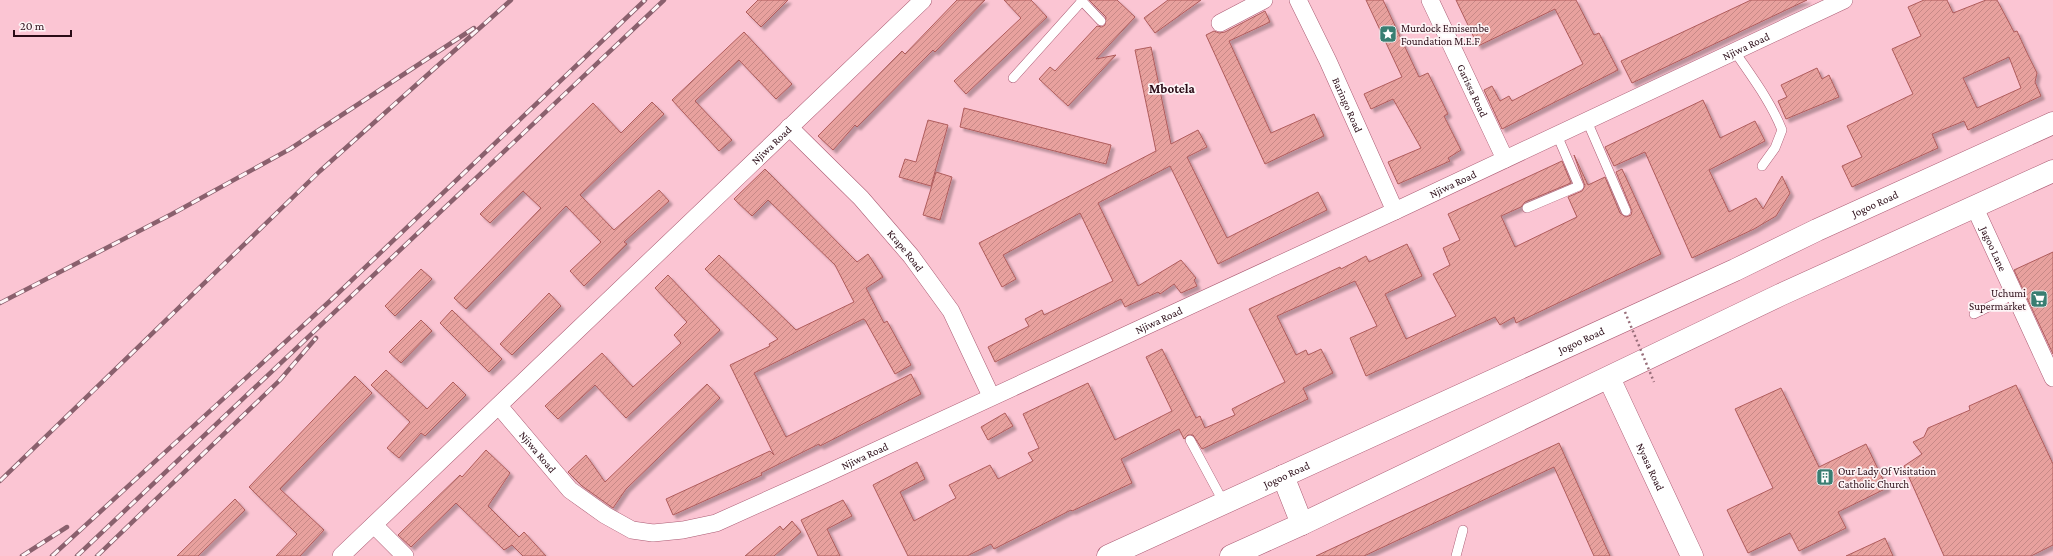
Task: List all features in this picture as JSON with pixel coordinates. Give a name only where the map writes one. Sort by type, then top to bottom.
[{"type":"main road","name":"Jogoo Road","points":[[1108,556],[2053,123]]},
{"type":"main road","points":[[1231,556],[1302,524],[1780,295],[2053,171]]},
{"type":"main road","name":"Nyasa Road","points":[[1609,378],[1692,556]]},
{"type":"main road","points":[[1283,476],[1302,524]]},
{"type":"street","name":"Njiwa Road","points":[[341,556],[923,0]]},
{"type":"street","points":[[1220,23],[1264,0]]},
{"type":"street","name":"Baringo Road","points":[[1298,0],[1328,61],[1395,211]]},
{"type":"street","name":"Garissa Road","points":[[1430,0],[1505,159]]},
{"type":"street","name":"Njiwa Road","points":[[499,406],[570,490],[605,515],[632,530],[653,533],[683,530],[716,522],[821,476],[991,396],[1395,211],[1844,0]]},
{"type":"street","name":"Krape Road","points":[[789,127],[861,198],[911,256],[951,311],[991,396]]},
{"type":"street","name":"Jagoo Lane","points":[[1974,206],[2053,378]]},
{"type":"street","points":[[374,525],[405,556]]},
{"type":"lane","points":[[1013,78],[1082,1],[1101,21]]},
{"type":"lane","points":[[1735,52],[1766,98],[1782,130],[1775,148],[1762,166]]},
{"type":"lane","points":[[1587,121],[1626,211]]},
{"type":"lane","points":[[1527,208],[1579,186],[1557,135]]},
{"type":"lane","points":[[1974,314],[2015,294]]},
{"type":"lane","points":[[1190,440],[1224,503]]},
{"type":"lane","points":[[1456,556],[1463,530]]},
{"type":"path","points":[[1625,312],[1654,382]]},
{"type":"building","points":[[758,0],[788,0],[761,27],[746,12]]},
{"type":"building","points":[[957,0],[985,0],[935,52],[933,50],[857,127],[855,125],[833,150],[818,136],[902,51],[905,54]]},
{"type":"building","points":[[1004,0],[1031,0],[1047,17],[966,94],[954,81],[1021,18]]},
{"type":"building","points":[[1089,0],[1117,0],[1135,17],[1096,59],[1116,55],[1068,106],[1039,79],[1050,67],[1055,71],[1097,26],[1102,27],[1105,25],[1106,17]]},
{"type":"building","points":[[1168,0],[1201,0],[1155,33],[1144,18]]},
{"type":"building","points":[[1366,0],[1383,0],[1419,77],[1428,73],[1448,114],[1444,116],[1461,150],[1448,158],[1450,161],[1398,184],[1388,162],[1421,148],[1393,99],[1371,109],[1364,94],[1402,77]]},
{"type":"building","points":[[1456,0],[1576,0],[1594,35],[1599,33],[1618,70],[1502,129],[1484,90],[1492,86],[1500,101],[1509,96],[1512,101],[1583,64],[1555,9],[1478,46]]},
{"type":"building","points":[[1751,0],[1807,0],[1632,83],[1621,61]]},
{"type":"building","points":[[1924,0],[1947,0],[1953,13],[1986,0],[1997,0],[2014,32],[2017,31],[2037,73],[2035,82],[2041,96],[1968,130],[1964,121],[1932,134],[1938,148],[1852,187],[1842,166],[1862,157],[1847,126],[1913,94],[1892,49],[1921,36],[1908,7]],"holes":[[[2009,57],[2021,88],[1977,108],[1963,78]]]},
{"type":"building","points":[[1265,11],[1270,22],[1229,41],[1271,133],[1314,114],[1324,136],[1265,164],[1206,35],[1214,31],[1219,33],[1225,32]]},
{"type":"building","points":[[744,32],[792,84],[776,99],[739,60],[695,101],[732,140],[719,151],[672,100]]},
{"type":"building","points":[[1151,47],[1171,144],[1198,130],[1207,147],[1187,157],[1227,238],[1318,192],[1327,210],[1218,264],[1170,166],[1098,203],[1138,286],[1181,260],[1196,278],[1194,280],[1197,286],[1181,293],[1174,284],[1160,294],[1158,292],[1125,307],[1121,299],[995,362],[988,347],[1029,326],[1025,319],[1042,310],[1044,315],[1113,281],[1080,213],[1003,255],[1016,279],[1002,287],[979,243],[1156,151],[1135,50]]},
{"type":"building","points":[[1817,68],[1822,79],[1829,75],[1839,97],[1786,119],[1778,101],[1787,97],[1781,85]]},
{"type":"building","points":[[1703,100],[1720,138],[1755,121],[1765,141],[1709,170],[1729,212],[1756,198],[1763,209],[1782,176],[1790,193],[1776,216],[1754,229],[1692,258],[1645,152],[1614,166],[1605,147]]},
{"type":"building","points":[[652,102],[664,114],[580,195],[614,230],[659,190],[669,201],[624,242],[627,244],[584,286],[570,271],[601,242],[566,206],[466,309],[454,298],[541,208],[523,191],[490,223],[480,214],[593,103],[621,133]]},
{"type":"building","points":[[964,108],[1111,145],[1106,164],[960,127]]},
{"type":"building","points":[[928,120],[948,125],[931,186],[899,177],[905,159],[916,162]]},
{"type":"building","points":[[1574,155],[1588,185],[1605,177],[1620,213],[1626,217],[1631,215],[1632,211],[1616,172],[1622,169],[1661,254],[1516,323],[1514,317],[1500,325],[1495,317],[1366,376],[1350,338],[1377,326],[1355,281],[1277,316],[1296,355],[1306,350],[1308,355],[1321,349],[1333,373],[1303,388],[1308,399],[1202,449],[1193,435],[1188,435],[1184,439],[1179,429],[1121,459],[1132,483],[1072,511],[1071,510],[994,549],[991,544],[967,556],[908,556],[873,485],[917,462],[925,479],[900,492],[914,521],[956,498],[949,485],[990,465],[998,479],[1033,461],[1028,453],[1039,448],[1023,414],[1088,383],[1115,440],[1172,411],[1146,357],[1162,349],[1196,418],[1200,416],[1205,428],[1235,415],[1232,409],[1285,382],[1249,309],[1340,267],[1341,269],[1366,256],[1369,262],[1407,244],[1422,276],[1385,294],[1406,339],[1456,316],[1433,274],[1450,265],[1443,248],[1460,240],[1448,214],[1562,161],[1571,183],[1525,202],[1521,207],[1501,216],[1515,247],[1577,217],[1568,197],[1582,191],[1585,186]]},
{"type":"building","points":[[765,169],[857,262],[868,254],[883,277],[866,288],[884,323],[887,321],[911,365],[895,374],[865,320],[863,319],[754,373],[786,437],[911,374],[921,394],[820,446],[819,444],[761,473],[762,475],[673,515],[666,499],[770,451],[774,455],[730,365],[770,346],[769,344],[778,339],[705,269],[719,255],[796,330],[854,302],[835,265],[768,200],[752,216],[734,199]]},
{"type":"building","points":[[936,172],[952,177],[940,220],[923,215]]},
{"type":"building","name":"Uchumi Supermarket","points":[[2053,252],[2053,354],[2014,270]]},
{"type":"building","points":[[421,269],[432,279],[395,316],[385,306]]},
{"type":"building","points":[[668,275],[720,330],[626,418],[595,385],[558,419],[545,406],[602,353],[633,387],[681,343],[674,335],[687,322],[655,288]]},
{"type":"building","points":[[549,293],[561,306],[512,355],[500,344]]},
{"type":"building","points":[[452,310],[502,359],[489,372],[440,323]]},
{"type":"building","points":[[421,320],[432,331],[401,363],[389,352]]},
{"type":"building","points":[[386,370],[427,409],[453,382],[466,395],[425,436],[421,433],[399,458],[387,448],[410,422],[371,385]]},
{"type":"building","points":[[355,376],[372,393],[280,489],[324,530],[300,556],[276,556],[297,534],[249,487]]},
{"type":"building","points":[[707,384],[720,398],[626,489],[613,508],[582,486],[568,472],[586,455],[605,482]]},
{"type":"building","points":[[2016,385],[2053,464],[2053,545],[2031,556],[1944,556],[1904,466],[1922,454],[1913,442],[1924,437],[1928,428],[1970,410],[1969,406]]},
{"type":"building","name":"Our Lady Of Visitation Catholic Church","points":[[1781,388],[1819,467],[1866,444],[1887,488],[1838,512],[1846,528],[1799,551],[1790,533],[1748,553],[1727,510],[1773,488],[1735,409]]},
{"type":"building","points":[[1005,413],[1013,426],[988,440],[981,427]]},
{"type":"building","points":[[1559,443],[1610,556],[1594,556],[1554,467],[1364,556],[1316,556]]},
{"type":"building","points":[[486,450],[510,473],[488,506],[519,537],[524,532],[546,556],[523,556],[512,545],[504,550],[456,503],[411,547],[398,535],[460,475],[462,477]]},
{"type":"building","points":[[235,499],[245,510],[198,556],[177,556]]},
{"type":"building","points":[[843,500],[852,516],[827,529],[840,556],[818,556],[801,520]]},
{"type":"building","points":[[792,521],[801,532],[774,556],[745,556],[780,526],[783,530]]},
{"type":"building","points":[[1885,538],[1893,556],[1846,556]]},
{"type":"railway","points":[[0,481],[320,171],[511,0]]},
{"type":"railway","points":[[52,556],[331,300],[645,0]]},
{"type":"railway","points":[[77,556],[664,0]]},
{"type":"railway","points":[[0,303],[172,214],[290,149],[474,28]]},
{"type":"railway","points":[[97,556],[280,380],[316,338]]},
{"type":"railway","points":[[22,556],[67,527]]},
{"type":"place","name":"Murdock Emisembe Foundation M.E.F","points":[[1388,34]]},
{"type":"place","name":"Uchumi Supermarket","points":[[2039,299]]},
{"type":"place","name":"Our Lady Of Visitation Catholic Church","points":[[1825,477]]},
{"type":"district","name":"Mbotela","points":[[1172,88]]}]
